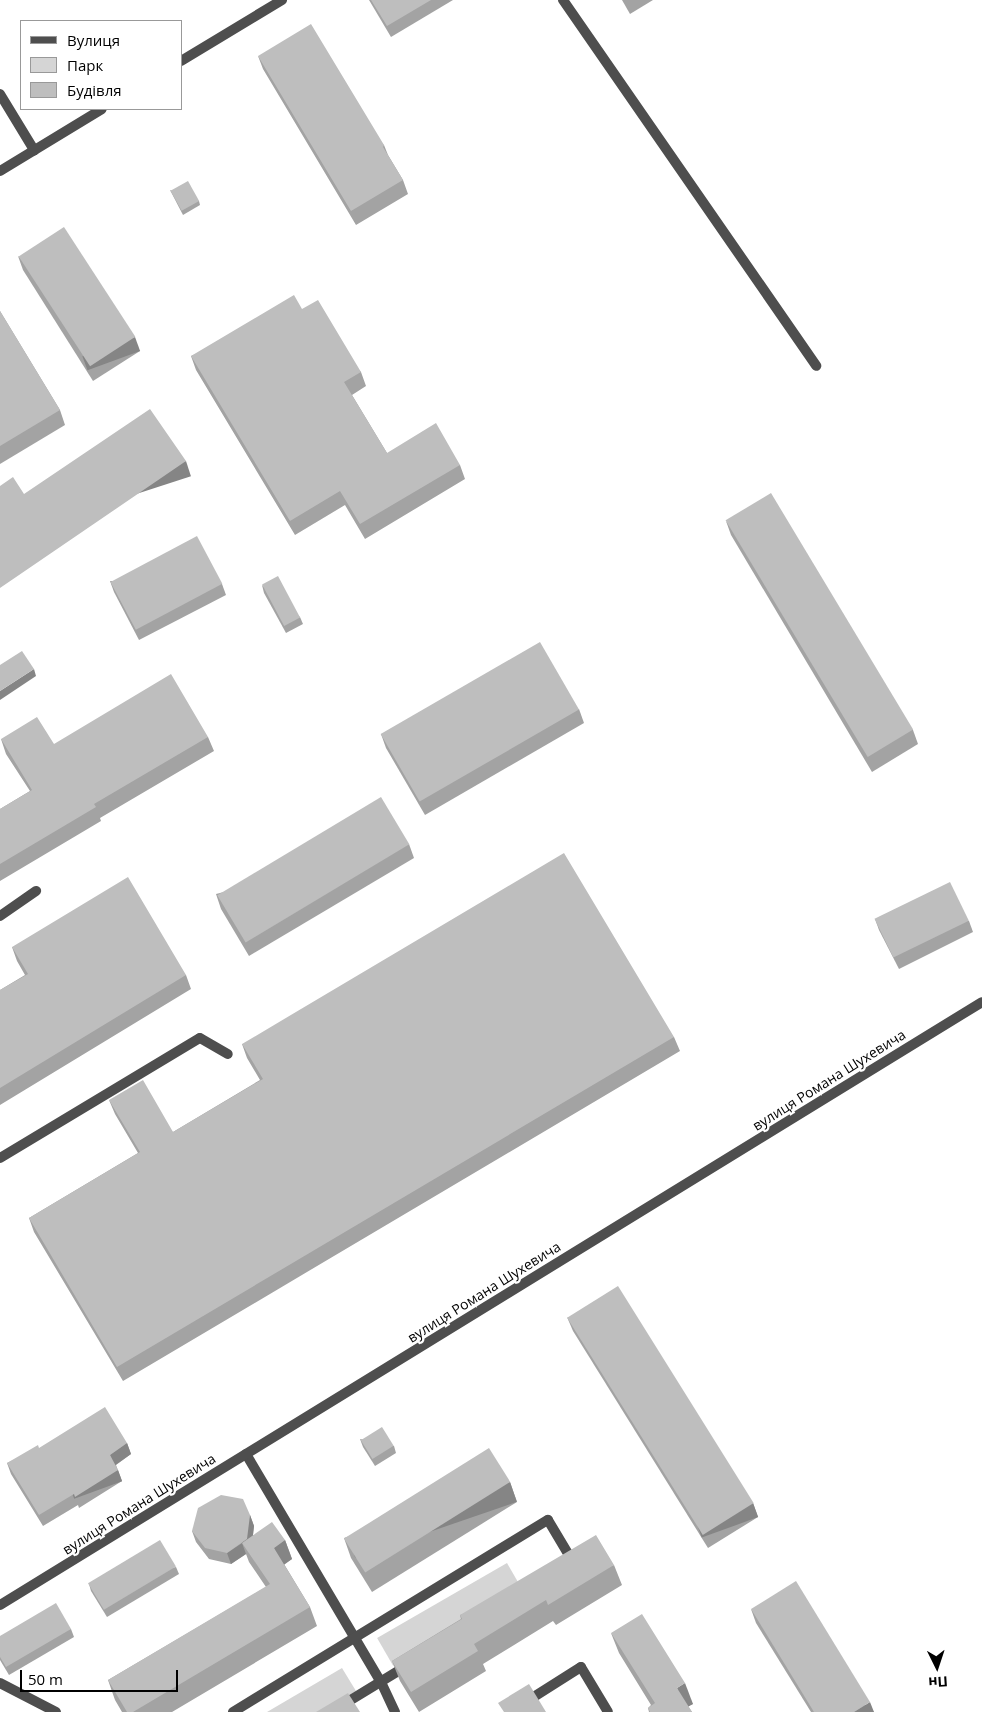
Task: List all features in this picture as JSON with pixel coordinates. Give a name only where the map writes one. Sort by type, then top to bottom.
[{"type":"street","points":[[182,60],[282,0]]},
{"type":"street","points":[[563,0],[816,366]]},
{"type":"street","points":[[0,94],[34,150]]},
{"type":"street","points":[[0,171],[100,110]]},
{"type":"street","points":[[0,916],[36,892]]},
{"type":"street","name":"вулиця Романа Шухевича","points":[[0,1605],[982,1002]]},
{"type":"street","points":[[0,1158],[200,1038],[228,1054]]},
{"type":"street","points":[[246,1454],[381,1682],[395,1712]]},
{"type":"street","points":[[233,1712],[353,1637],[548,1520],[574,1561],[565,1566]]},
{"type":"street","points":[[331,1712],[414,1661]]},
{"type":"street","points":[[510,1712],[582,1667],[608,1712]]},
{"type":"street","points":[[0,1683],[56,1712]]},
{"type":"green space","points":[[507,1563],[523,1591],[393,1666],[377,1638]]},
{"type":"green space","points":[[342,1668],[356,1691],[322,1712],[267,1712]]},
{"type":"building","points":[[371,0],[431,0],[387,26]]},
{"type":"building","points":[[311,24],[403,180],[351,211],[258,56]]},
{"type":"building","points":[[188,181],[199,201],[182,211],[171,191]]},
{"type":"building","points":[[64,227],[135,337],[90,366],[19,256]]},
{"type":"building","points":[[294,295],[302,309],[318,300],[361,372],[344,382],[387,453],[436,423],[460,465],[360,524],[340,491],[290,521],[191,356]]},
{"type":"building","points":[[0,311],[60,410],[0,446]]},
{"type":"building","points":[[150,409],[186,461],[0,588],[0,486],[13,477],[24,494]]},
{"type":"building","points":[[771,493],[913,730],[868,757],[726,520]]},
{"type":"building","points":[[197,536],[222,584],[136,630],[110,582]]},
{"type":"building","points":[[278,576],[300,617],[284,626],[262,584]]},
{"type":"building","points":[[540,642],[579,710],[420,802],[381,734]]},
{"type":"building","points":[[22,651],[34,669],[0,691],[0,665]]},
{"type":"building","points":[[171,674],[208,737],[94,804],[96,807],[0,864],[0,809],[32,790],[1,739],[37,717],[54,744]]},
{"type":"building","points":[[381,797],[409,844],[246,943],[217,895]]},
{"type":"building","points":[[564,853],[674,1037],[117,1367],[29,1218],[140,1152],[109,1100],[143,1080],[173,1132],[263,1079],[242,1044]]},
{"type":"building","points":[[128,877],[186,975],[0,1088],[0,990],[28,974],[12,947]]},
{"type":"building","points":[[950,882],[969,921],[893,957],[875,919]]},
{"type":"building","points":[[618,1286],[754,1503],[703,1535],[567,1318]]},
{"type":"building","points":[[105,1407],[127,1443],[110,1455],[118,1470],[75,1497],[74,1494],[39,1515],[7,1463],[38,1445],[39,1448]]},
{"type":"building","points":[[382,1427],[394,1446],[372,1459],[361,1440]]},
{"type":"building","points":[[489,1448],[510,1482],[365,1573],[344,1539]]},
{"type":"building","points":[[221,1495],[243,1499],[250,1515],[247,1539],[227,1553],[205,1548],[192,1531],[198,1508]]},
{"type":"building","points":[[272,1522],[285,1540],[274,1548],[310,1607],[133,1712],[127,1712],[108,1680],[270,1584],[242,1543]]},
{"type":"building","points":[[596,1535],[614,1565],[548,1605],[546,1600],[474,1644],[478,1651],[411,1692],[392,1661],[462,1619],[460,1615]]},
{"type":"building","points":[[160,1540],[176,1567],[104,1610],[88,1583]]},
{"type":"building","points":[[796,1581],[870,1702],[854,1712],[814,1712],[751,1609]]},
{"type":"building","points":[[56,1603],[71,1629],[6,1667],[0,1657],[0,1636]]},
{"type":"building","points":[[642,1614],[685,1683],[677,1688],[692,1712],[650,1712],[648,1708],[655,1703],[611,1633]]},
{"type":"building","points":[[529,1684],[546,1712],[504,1712],[498,1703]]},
{"type":"building","points":[[348,1693],[360,1712],[316,1712]]}]
